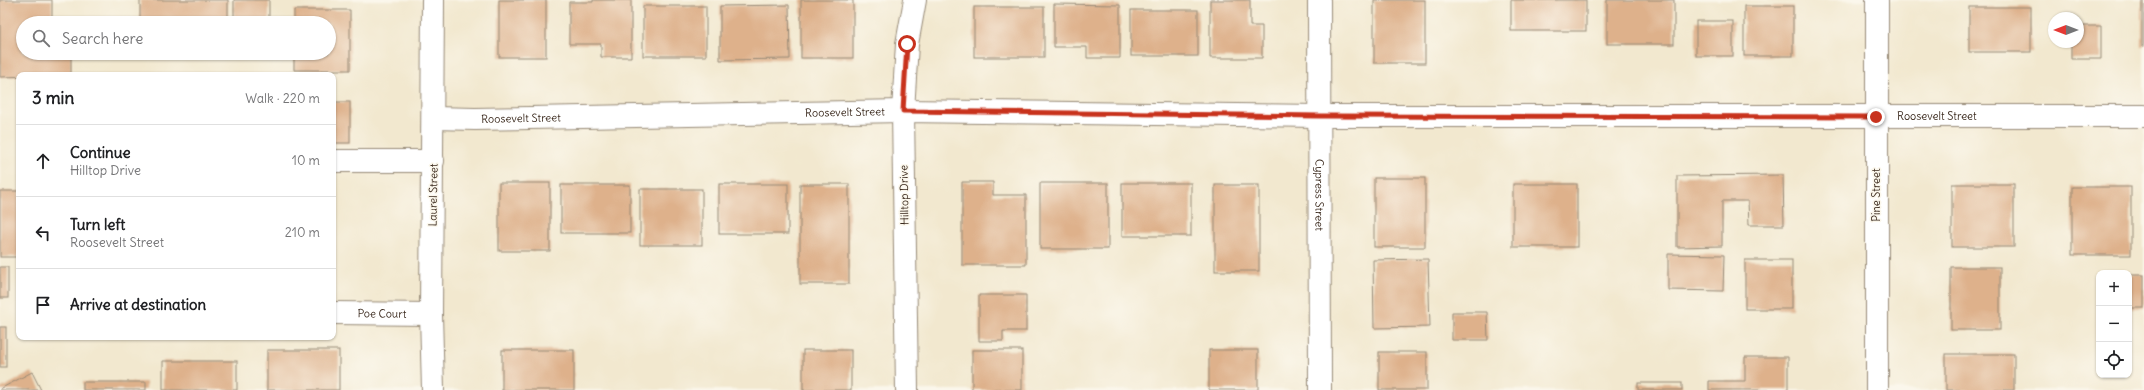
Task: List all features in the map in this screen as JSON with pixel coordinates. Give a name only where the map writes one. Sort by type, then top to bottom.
[{"type":"street","name":"Laurel Street","points":[[433,0],[434,118],[431,314],[433,390]]},
{"type":"street","name":"Hilltop Drive","points":[[906,390],[903,111],[907,44],[916,0]]},
{"type":"street","name":"Cypress Street","points":[[1318,0],[1320,390]]},
{"type":"street","name":"Pine Street","points":[[1876,390],[1877,0]]},
{"type":"street","name":"Roosevelt Street","points":[[434,118],[475,119],[903,111],[1319,116],[2144,116]]},
{"type":"street","points":[[336,161],[433,161]]},
{"type":"street","name":"Poe Court","points":[[336,313],[431,314]]},
{"type":"building","points":[[0,0],[52,0],[52,16],[16,16],[16,60],[71,60],[71,72],[16,72],[16,77],[0,77]]},
{"type":"building","points":[[140,0],[228,0],[228,16],[140,16]]},
{"type":"building","points":[[234,0],[269,0],[269,16],[234,16]]},
{"type":"building","points":[[499,0],[546,0],[546,57],[499,57]]},
{"type":"building","points":[[593,0],[631,0],[631,57],[601,57],[601,44],[569,44],[569,2],[593,2]]},
{"type":"building","points":[[801,0],[853,0],[853,58],[801,58]]},
{"type":"building","points":[[1210,0],[1250,0],[1250,26],[1262,26],[1262,58],[1210,58]]},
{"type":"building","points":[[1374,0],[1425,0],[1425,63],[1374,63]]},
{"type":"building","points":[[1511,0],[1586,0],[1586,31],[1511,31]]},
{"type":"building","points":[[1607,0],[1674,0],[1674,44],[1607,44]]},
{"type":"building","points":[[2142,0],[2144,0],[2144,46],[2142,46]]},
{"type":"building","points":[[1054,4],[1120,5],[1120,58],[1087,58],[1087,47],[1054,47]]},
{"type":"building","points":[[789,5],[790,59],[720,60],[720,6]]},
{"type":"building","points":[[643,6],[706,6],[706,56],[643,56]]},
{"type":"building","points":[[1744,6],[1793,6],[1793,56],[1744,56]]},
{"type":"building","points":[[974,7],[1044,7],[1044,57],[974,57]]},
{"type":"building","points":[[1969,7],[2031,7],[2031,52],[1969,52]]},
{"type":"building","points":[[294,10],[350,10],[350,70],[294,70],[294,60],[336,60],[336,16],[294,16]]},
{"type":"building","points":[[1131,10],[1198,10],[1198,56],[1131,56]]},
{"type":"building","points":[[1696,21],[1733,21],[1733,56],[1696,56]]},
{"type":"building","points":[[2084,26],[2101,26],[2101,59],[2071,59],[2071,48],[2084,48]]},
{"type":"building","points":[[336,102],[350,102],[350,143],[336,143]]},
{"type":"building","points":[[1783,175],[1784,225],[1749,225],[1748,201],[1722,201],[1722,246],[1677,247],[1677,176]]},
{"type":"building","points":[[1374,178],[1425,178],[1425,247],[1374,247]]},
{"type":"building","points":[[962,182],[993,182],[993,195],[1026,195],[1026,265],[962,265]]},
{"type":"building","points":[[499,183],[550,183],[550,251],[499,251]]},
{"type":"building","points":[[1040,183],[1108,183],[1108,249],[1040,249]]},
{"type":"building","points":[[1122,183],[1191,183],[1191,236],[1122,236]]},
{"type":"building","points":[[719,184],[788,184],[788,234],[719,234]]},
{"type":"building","points":[[800,184],[849,184],[849,284],[800,284]]},
{"type":"building","points":[[1513,184],[1577,184],[1577,247],[1513,247]]},
{"type":"building","points":[[1952,184],[2014,184],[2014,247],[1952,247]]},
{"type":"building","points":[[561,185],[630,185],[630,233],[561,233]]},
{"type":"building","points":[[1215,185],[1259,185],[1259,271],[1215,271]]},
{"type":"building","points":[[2072,187],[2131,187],[2131,255],[2072,255]]},
{"type":"building","points":[[640,189],[702,189],[702,245],[640,245]]},
{"type":"building","points":[[0,191],[16,191],[16,257],[0,257]]},
{"type":"building","points":[[1668,254],[1724,255],[1723,291],[1668,290]]},
{"type":"building","points":[[1428,259],[1430,327],[1374,328],[1373,260]]},
{"type":"building","points":[[1745,260],[1792,260],[1792,309],[1745,309]]},
{"type":"building","points":[[0,267],[8,267],[8,298],[0,298]]},
{"type":"building","points":[[1951,267],[2000,267],[2000,330],[1951,330]]},
{"type":"building","points":[[2132,275],[2144,275],[2144,308],[2132,308]]},
{"type":"building","points":[[979,295],[1026,295],[1026,331],[1003,331],[1003,341],[979,341]]},
{"type":"building","points":[[1452,312],[1487,312],[1488,340],[1452,340]]},
{"type":"building","points":[[0,327],[6,327],[6,367],[0,367]]},
{"type":"building","points":[[267,350],[339,350],[339,390],[267,390]]},
{"type":"building","points":[[502,350],[574,350],[574,390],[502,390]]},
{"type":"building","points":[[803,350],[851,350],[851,390],[803,390]]},
{"type":"building","points":[[972,350],[1022,350],[1022,390],[972,390]]},
{"type":"building","points":[[1209,350],[1258,350],[1258,390],[1209,390]]},
{"type":"building","points":[[1379,352],[1427,352],[1427,390],[1379,390]]},
{"type":"building","points":[[1946,354],[2014,354],[2014,390],[1946,390]]},
{"type":"building","points":[[1745,357],[1788,357],[1788,390],[1709,390],[1709,381],[1745,381]]},
{"type":"building","points":[[163,361],[237,361],[237,390],[163,390]]},
{"type":"building","points":[[32,372],[41,390],[0,390],[0,389]]},
{"type":"building","points":[[83,382],[146,382],[146,390],[83,390]]},
{"type":"building","points":[[1638,383],[1682,383],[1682,390],[1638,390]]},
{"type":"route","points":[[907,44],[903,111],[1319,116],[1876,117]]}]
